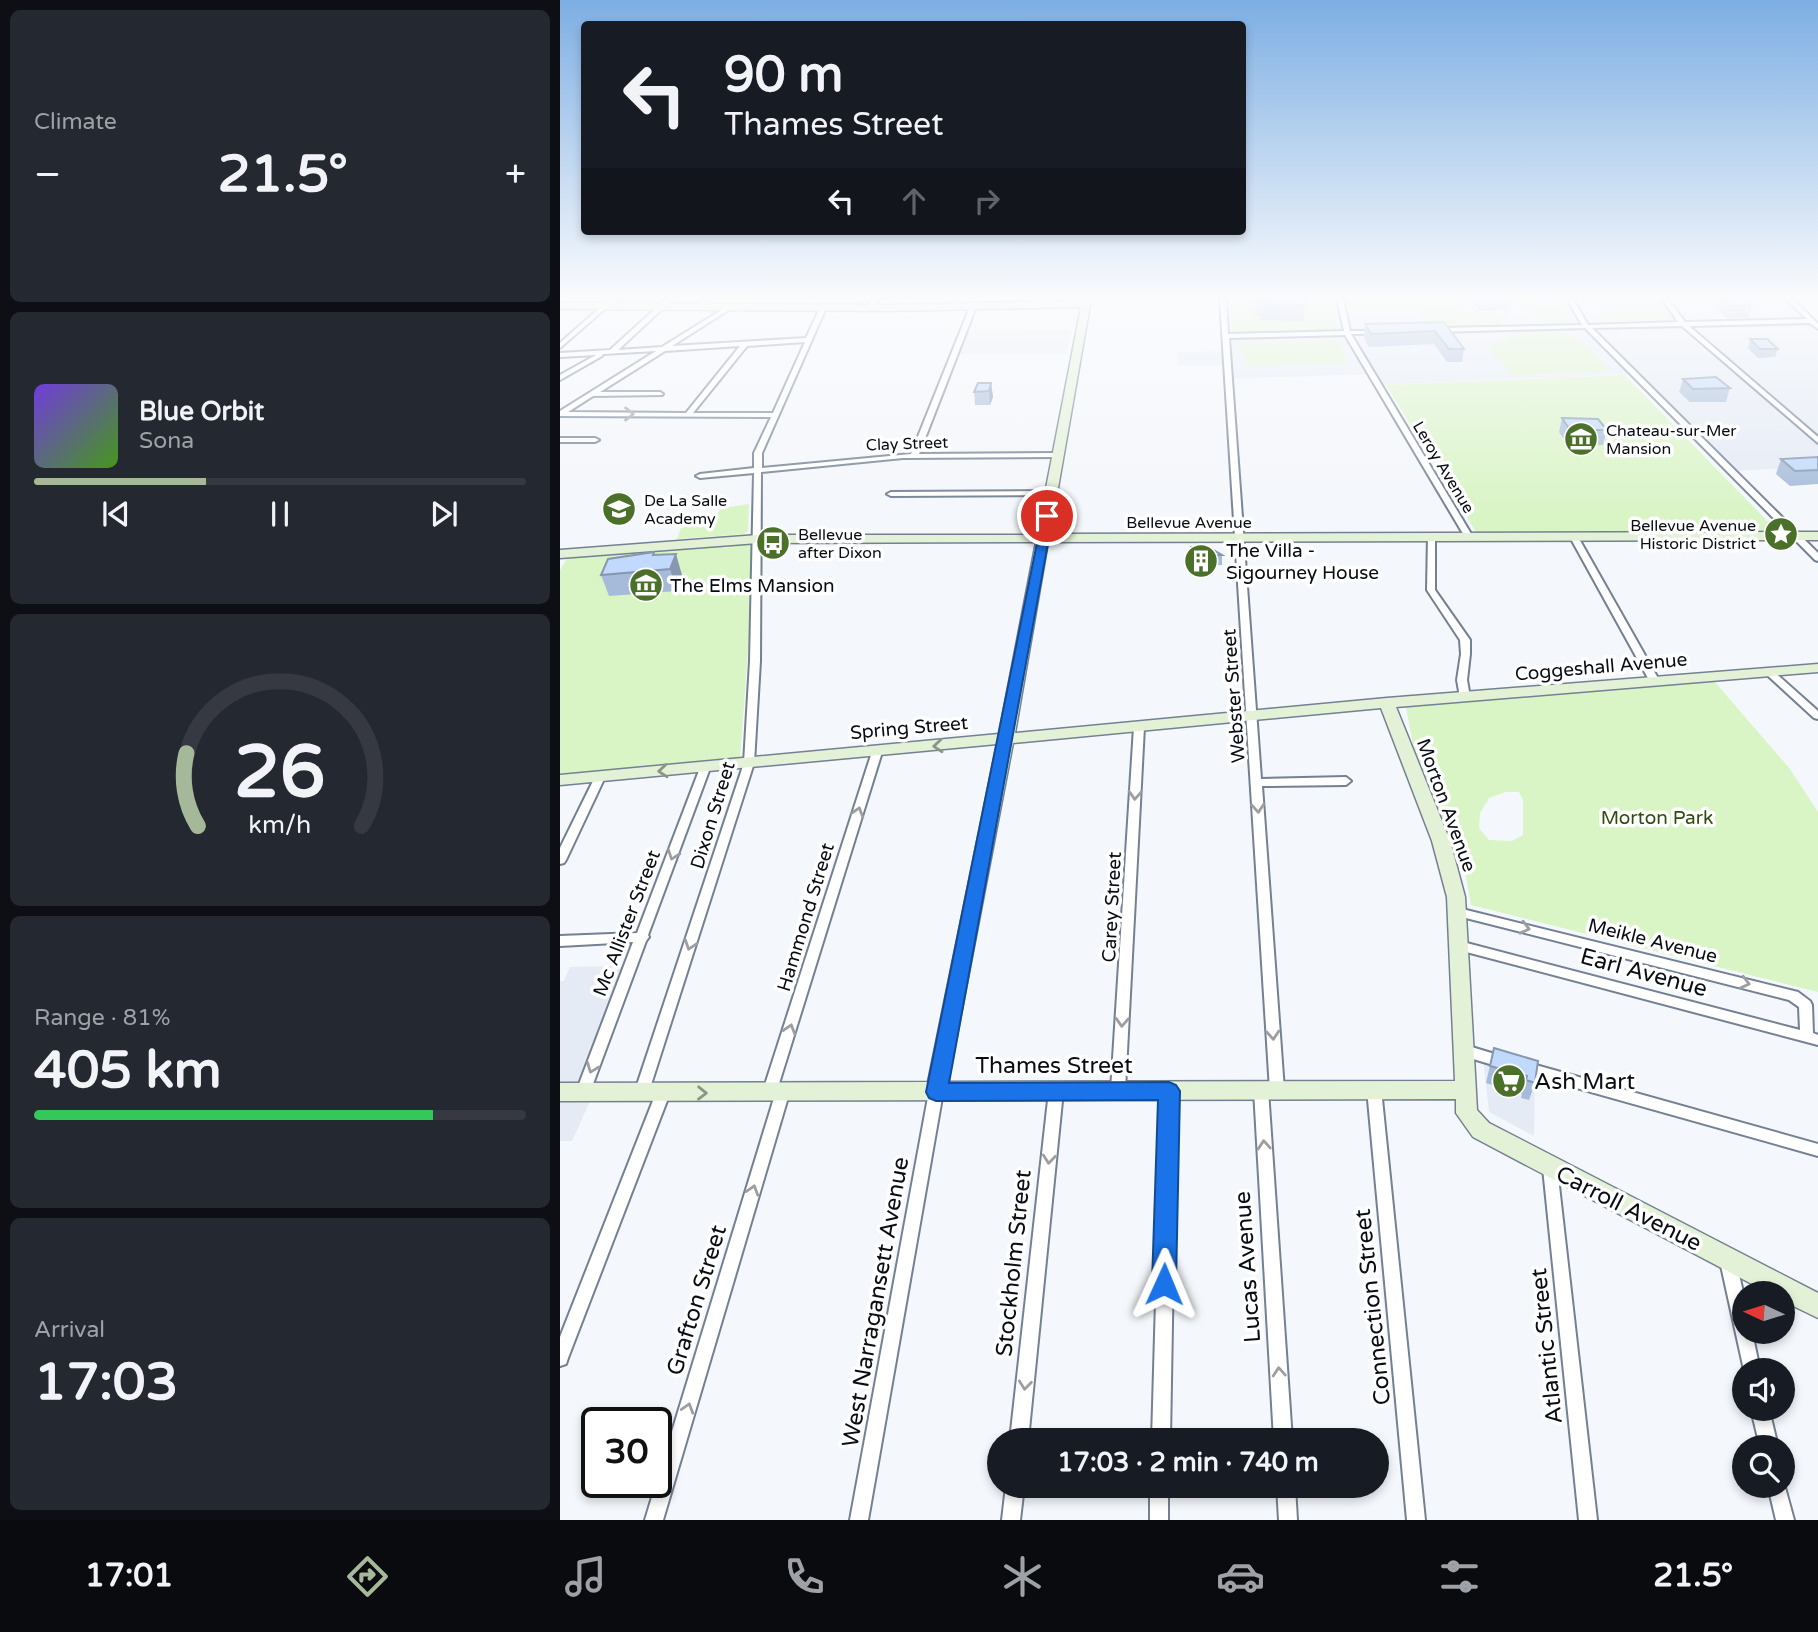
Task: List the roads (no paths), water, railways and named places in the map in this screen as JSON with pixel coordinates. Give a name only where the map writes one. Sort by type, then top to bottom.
[{"type":"main road","points":[[936,1092],[1006,739],[1074,370]]},
{"type":"main road","name":"Bellevue Avenue","points":[[561,556],[758,539],[1818,536]]},
{"type":"main road","name":"Coggeshall Avenue","points":[[1387,703],[1818,668]]},
{"type":"main road","name":"Spring Street","points":[[560,780],[1387,703]]},
{"type":"main road","name":"Morton Avenue","points":[[1387,703],[1441,841],[1458,912],[1465,1090]]},
{"type":"main road","name":"Thames Street","points":[[560,1092],[776,1094],[1465,1090]]},
{"type":"main road","name":"Carroll Avenue","points":[[1465,1090],[1467,1114],[1481,1130],[1818,1306]]},
{"type":"street","points":[[560,414],[630,370]]},
{"type":"street","points":[[688,414],[724,370]]},
{"type":"street","name":"Dixon Street","points":[[560,1358],[653,1092],[749,763],[758,539],[758,453],[794,370]]},
{"type":"street","points":[[914,456],[948,370]]},
{"type":"street","name":"Webster Street","points":[[1227,370],[1257,783],[1269,1090]]},
{"type":"street","name":"Leroy Avenue","points":[[1369,370],[1469,537]]},
{"type":"street","points":[[1630,370],[1818,558]]},
{"type":"street","points":[[1735,370],[1818,441]]},
{"type":"street","points":[[592,394],[660,394]]},
{"type":"street","points":[[560,414],[774,415]]},
{"type":"street","points":[[560,440],[595,440]]},
{"type":"street","name":"Clay Street","points":[[700,476],[914,456],[1058,455]]},
{"type":"street","points":[[891,494],[1051,493]]},
{"type":"street","points":[[1432,537],[1431,590],[1465,640],[1467,648],[1461,670],[1465,696]]},
{"type":"street","points":[[1574,537],[1654,680]]},
{"type":"street","points":[[1769,672],[1818,716]]},
{"type":"street","name":"Carey Street","points":[[1118,1090],[1139,727]]},
{"type":"street","name":"Hammond Street","points":[[776,1094],[877,751]]},
{"type":"street","name":"Mc Allister Street","points":[[583,1092],[705,768]]},
{"type":"street","points":[[560,860],[600,777]]},
{"type":"street","points":[[1257,783],[1346,781]]},
{"type":"street","name":"Meikle Avenue","points":[[1458,912],[1793,996],[1805,1006],[1812,1038]]},
{"type":"street","points":[[560,942],[643,937]]},
{"type":"street","name":"Earl Avenue","points":[[1459,946],[1812,1038]]},
{"type":"street","points":[[1465,1051],[1818,1150]]},
{"type":"street","name":"Connection Street","points":[[1374,1089],[1416,1520]]},
{"type":"street","name":"Lucas Avenue","points":[[1269,1090],[1283,1428]]},
{"type":"street","name":"Stockholm Street","points":[[1020,1428],[1056,1091]]},
{"type":"street","points":[[1161,1428],[1169,1091]]},
{"type":"street","name":"West Narragansett Avenue","points":[[859,1520],[936,1092]]},
{"type":"street","name":"Grafton Street","points":[[654,1520],[776,1094]]},
{"type":"street","name":"Atlantic Street","points":[[1550,1168],[1588,1520]]},
{"type":"street","points":[[1727,1259],[1749,1358]]},
{"type":"street","points":[[1011,1520],[1013,1498]]},
{"type":"street","points":[[1159,1498],[1159,1520]]},
{"type":"street","points":[[1287,1498],[1288,1520]]},
{"type":"street","points":[[1780,1498],[1785,1520]]},
{"type":"place","name":"Chateau-sur-Mer Mansion","points":[[1581,439]]},
{"type":"place","name":"De La Salle Academy","points":[[619,509]]},
{"type":"place","name":"Bellevue Avenue Historic District","points":[[1781,534]]},
{"type":"place","name":"Bellevue after Dixon","points":[[773,543]]},
{"type":"place","name":"The Villa - Sigourney House","points":[[1201,561]]},
{"type":"place","name":"The Elms Mansion","points":[[646,585]]},
{"type":"place","name":"Ash Mart","points":[[1509,1081]]},
{"type":"park label","name":"Morton Park","points":[[1657,817]]}]
